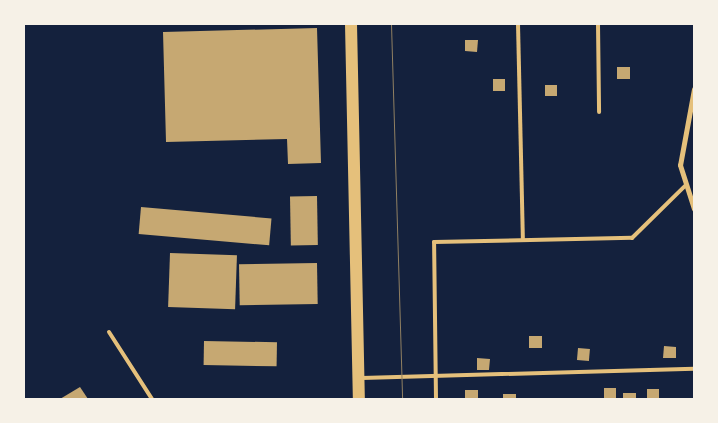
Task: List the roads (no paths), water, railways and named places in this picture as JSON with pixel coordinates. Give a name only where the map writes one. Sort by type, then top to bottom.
[{"type":"main road","points":[[351,24],[359,399]]},
{"type":"street","points":[[694,89],[680,165],[684,186],[694,209]]},
{"type":"lane","points":[[518,24],[523,240]]},
{"type":"lane","points":[[598,24],[599,112]]},
{"type":"lane","points":[[436,399],[434,242],[632,238],[684,186]]},
{"type":"lane","points":[[109,332],[152,399]]},
{"type":"lane","points":[[358,378],[694,369]]},
{"type":"tram line","points":[[391,24],[402,399]]}]
